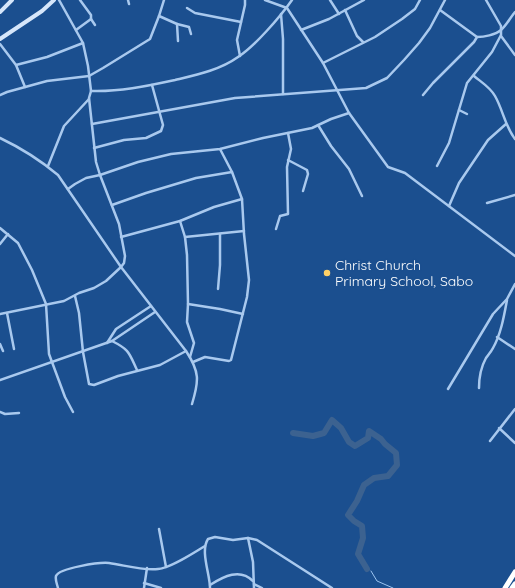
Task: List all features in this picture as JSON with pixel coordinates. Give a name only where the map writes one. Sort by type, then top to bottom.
[{"type":"highway","points":[[505,588],[515,572]]},
{"type":"highway","points":[[512,588],[515,584]]},
{"type":"main road","points":[[0,12],[12,0]]},
{"type":"main road","points":[[0,39],[42,11],[54,0]]},
{"type":"street","points":[[0,314],[64,301],[100,285],[124,263],[125,256],[119,224],[100,175],[94,148],[89,98],[91,91],[87,55],[83,43],[58,0]]},
{"type":"street","points":[[80,0],[91,15],[91,19],[95,25]]},
{"type":"street","points":[[0,95],[25,86],[64,78],[89,76],[146,42],[153,35],[164,0]]},
{"type":"street","points":[[240,56],[236,40],[245,0]]},
{"type":"street","points":[[265,0],[287,8],[323,63],[338,90],[348,113],[388,167],[405,173],[515,256]]},
{"type":"street","points":[[91,91],[111,92],[152,85],[211,70],[240,56],[287,8],[292,0]]},
{"type":"street","points":[[330,0],[339,14]]},
{"type":"street","points":[[301,30],[329,19],[364,0]]},
{"type":"street","points":[[323,63],[375,36],[411,13],[420,0]]},
{"type":"street","points":[[92,124],[160,113],[235,98],[366,88],[386,78],[420,43],[445,0]]},
{"type":"street","points":[[486,0],[502,30]]},
{"type":"street","points":[[187,8],[195,13],[241,22]]},
{"type":"street","points":[[345,10],[357,36],[363,42]]},
{"type":"street","points":[[440,10],[477,37],[487,36],[502,30]]},
{"type":"street","points":[[437,166],[449,143],[467,83],[492,52],[502,30],[515,12]]},
{"type":"street","points":[[281,14],[283,39],[283,94]]},
{"type":"street","points":[[159,16],[177,24],[189,27],[191,34]]},
{"type":"street","points":[[76,30],[91,19]]},
{"type":"street","points":[[177,24],[178,41]]},
{"type":"street","points":[[501,35],[515,55]]},
{"type":"street","points":[[423,95],[433,82],[474,42],[477,37]]},
{"type":"street","points":[[16,65],[83,43]]},
{"type":"street","points":[[0,44],[16,65],[25,86]]},
{"type":"street","points":[[474,76],[495,96],[506,124],[515,139]]},
{"type":"street","points":[[94,148],[124,140],[146,138],[161,131],[163,125],[152,85]]},
{"type":"street","points":[[48,166],[64,126],[89,98]]},
{"type":"street","points":[[459,110],[467,114]]},
{"type":"street","points":[[68,189],[86,178],[100,175],[138,162],[172,154],[220,149],[312,128],[348,113]]},
{"type":"street","points":[[448,206],[459,183],[488,140],[506,124]]},
{"type":"street","points":[[318,125],[331,146],[349,169],[362,196]]},
{"type":"street","points":[[276,229],[280,216],[288,214],[287,167],[291,149],[288,133]]},
{"type":"street","points":[[0,138],[21,148],[58,174],[121,267],[186,351],[193,362],[198,377],[198,386],[192,404]]},
{"type":"street","points":[[193,362],[205,357],[228,361],[231,360],[247,297],[249,280],[242,199],[232,172],[220,149]]},
{"type":"street","points":[[288,160],[307,170],[308,174],[303,191]]},
{"type":"street","points":[[112,205],[196,178],[232,172]]},
{"type":"street","points":[[487,203],[515,194]]},
{"type":"street","points":[[121,237],[180,221],[214,206],[242,199]]},
{"type":"street","points":[[180,221],[185,237],[188,304],[187,322],[194,343],[190,358]]},
{"type":"street","points":[[0,228],[18,243],[32,270],[46,304],[49,354],[65,398],[74,412]]},
{"type":"street","points":[[185,237],[244,231]]},
{"type":"street","points":[[0,244],[8,234]]},
{"type":"street","points":[[218,289],[220,234]]},
{"type":"street","points":[[448,389],[493,314],[507,299],[515,284]]},
{"type":"street","points":[[75,296],[79,312],[88,383],[91,385],[137,370],[160,365],[186,351]]},
{"type":"street","points":[[479,388],[479,379],[482,368],[497,337],[507,299]]},
{"type":"street","points":[[188,304],[243,314]]},
{"type":"street","points":[[106,343],[116,329],[150,306]]},
{"type":"street","points":[[0,380],[112,341],[155,312]]},
{"type":"street","points":[[7,313],[14,349]]},
{"type":"street","points":[[497,337],[515,349]]},
{"type":"street","points":[[112,341],[125,347],[137,370]]},
{"type":"street","points":[[0,344],[3,351]]},
{"type":"street","points":[[490,441],[515,408]]},
{"type":"street","points":[[0,412],[5,414],[18,413]]},
{"type":"street","points":[[499,428],[515,443]]},
{"type":"street","points":[[159,528],[166,567]]},
{"type":"street","points":[[210,586],[210,576],[206,564],[205,546],[210,537],[233,540],[248,538],[257,540],[332,588]]},
{"type":"street","points":[[248,538],[254,588]]},
{"type":"street","points":[[58,588],[56,578],[57,574],[68,569],[107,563],[134,568],[160,569],[205,546]]},
{"type":"street","points":[[144,588],[147,568]]},
{"type":"street","points":[[210,586],[223,578],[237,574],[248,576],[262,588]]},
{"type":"street","points":[[144,583],[161,588]]},
{"type":"waterway","points":[[293,433],[313,436],[324,433],[332,420],[341,428],[349,442],[355,446],[368,438],[369,431],[381,439],[396,453],[397,465],[388,476],[374,478],[364,485],[357,501],[348,515],[362,526],[363,538],[358,554],[367,569]]},
{"type":"waterway","points":[[371,571],[377,581],[393,588]]},
{"type":"place","name":"Christ Church Primary School, Sabo","points":[[327,273]]}]
